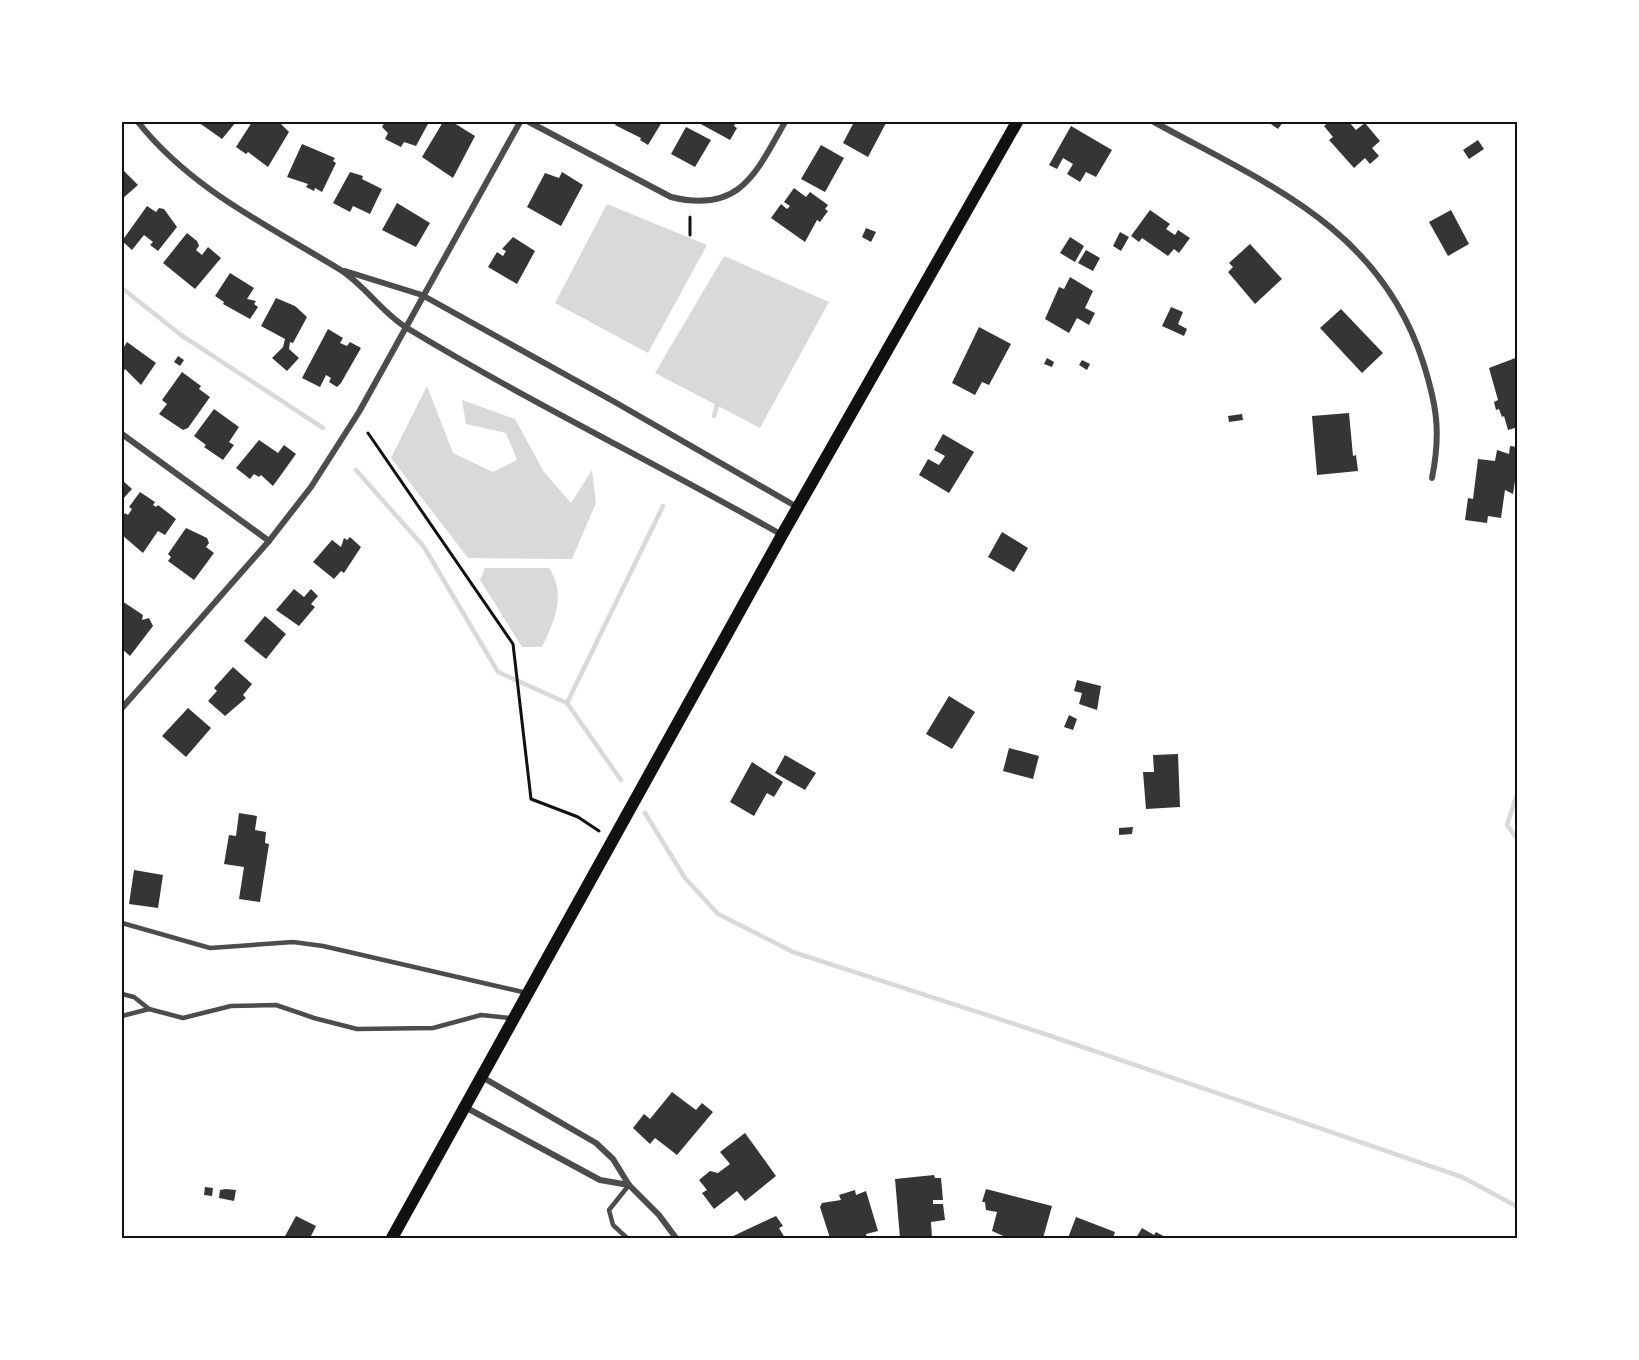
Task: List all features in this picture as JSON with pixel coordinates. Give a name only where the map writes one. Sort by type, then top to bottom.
[{"type":"main road","points":[[392,1239],[782,534],[1017,122]]},
{"type":"street","points":[[138,122],[178,164],[252,220],[341,270],[422,295],[798,507]]},
{"type":"street","points":[[123,704],[268,541],[311,487],[340,444],[520,122]]},
{"type":"street","points":[[529,122],[671,197],[690,202],[718,199],[742,187],[755,175],[785,122]]},
{"type":"street","points":[[1154,122],[1304,205],[1355,246],[1387,286],[1415,337],[1432,390],[1438,446],[1432,478]]},
{"type":"street","points":[[341,270],[405,327],[782,534]]},
{"type":"street","points":[[122,434],[268,541]]},
{"type":"street","points":[[481,1076],[596,1143],[613,1159],[629,1185],[659,1215],[676,1239]]},
{"type":"street","points":[[465,1107],[600,1180],[629,1185]]},
{"type":"lane","points":[[122,923],[210,948],[293,942],[323,946],[527,993]]},
{"type":"lane","points":[[122,994],[134,997],[149,1009],[183,1018],[231,1006],[276,1005],[357,1029],[434,1028],[481,1015],[513,1018]]},
{"type":"lane","points":[[122,1016],[149,1009]]},
{"type":"lane","points":[[627,1239],[613,1226],[609,1210],[629,1185]]},
{"type":"path","points":[[690,217],[690,235]]},
{"type":"path","points":[[368,433],[513,644],[531,800],[578,817],[599,831]]},
{"type":"shaded area","points":[[607,204],[707,245],[648,353],[555,303]]},
{"type":"shaded area","points":[[724,256],[829,302],[760,428],[655,373]]},
{"type":"shaded area","points":[[427,386],[453,453],[493,472],[517,460],[506,433],[466,424],[462,400],[515,419],[544,472],[571,503],[592,470],[596,503],[572,559],[468,558],[391,458]]},
{"type":"shaded area","points":[[485,568],[549,568],[557,588],[558,598],[551,628],[542,647],[522,647],[480,580]]},
{"type":"building","points":[[198,122],[236,122],[222,139]]},
{"type":"building","points":[[252,122],[281,124],[289,132],[268,167],[248,152],[246,154],[236,147]]},
{"type":"building","points":[[385,122],[429,122],[416,146],[404,142],[401,147],[385,139],[388,133],[382,127]]},
{"type":"building","points":[[443,122],[454,123],[475,136],[453,178],[422,157]]},
{"type":"building","points":[[617,122],[662,122],[648,145],[640,140],[641,138],[615,125]]},
{"type":"building","points":[[697,122],[736,122],[734,126],[737,128],[730,140]]},
{"type":"building","points":[[850,122],[886,123],[868,157],[843,143],[853,124]]},
{"type":"building","points":[[1268,122],[1283,122],[1278,129]]},
{"type":"building","points":[[1329,122],[1349,122],[1356,130],[1365,123],[1380,141],[1372,148],[1379,156],[1370,164],[1365,158],[1354,168],[1329,140],[1333,137],[1324,126]]},
{"type":"building","points":[[1071,126],[1112,150],[1096,177],[1086,172],[1080,182],[1067,174],[1073,164],[1063,158],[1057,169],[1049,165]]},
{"type":"building","points":[[686,127],[711,140],[695,167],[671,154]]},
{"type":"building","points":[[1478,140],[1484,149],[1469,159],[1463,150]]},
{"type":"building","points":[[302,144],[335,158],[333,161],[336,163],[322,192],[315,188],[314,191],[306,187],[308,184],[287,177]]},
{"type":"building","points":[[821,145],[844,158],[825,192],[801,179]]},
{"type":"building","points":[[122,169],[138,185],[122,199]]},
{"type":"building","points":[[350,172],[363,176],[362,179],[382,189],[370,214],[353,206],[350,212],[333,203]]},
{"type":"building","points":[[562,172],[583,185],[561,226],[527,207],[545,173],[559,178]]},
{"type":"building","points":[[794,188],[806,197],[810,192],[828,205],[825,209],[828,211],[820,222],[817,220],[805,242],[771,218],[781,204],[787,209],[790,206],[784,202]]},
{"type":"building","points":[[397,203],[430,223],[416,247],[382,230]]},
{"type":"building","points":[[147,206],[156,212],[159,208],[164,209],[177,227],[158,251],[150,245],[153,242],[144,235],[132,250],[122,241]]},
{"type":"building","points":[[1150,210],[1170,224],[1166,229],[1175,235],[1178,230],[1190,238],[1179,253],[1174,249],[1168,256],[1142,238],[1139,242],[1131,236]]},
{"type":"building","points":[[1451,210],[1469,244],[1448,256],[1429,222]]},
{"type":"building","points":[[866,228],[876,232],[871,242],[862,237]]},
{"type":"building","points":[[1120,232],[1129,237],[1121,251],[1113,246]]},
{"type":"building","points":[[187,233],[197,241],[199,246],[196,250],[202,255],[208,247],[221,258],[195,289],[163,263]]},
{"type":"building","points":[[513,237],[535,251],[517,284],[488,267],[497,252],[503,256],[506,251],[502,249]]},
{"type":"building","points":[[1070,237],[1084,246],[1075,262],[1060,253]]},
{"type":"building","points":[[1250,244],[1282,279],[1255,304],[1228,272],[1233,267],[1229,263]]},
{"type":"building","points":[[1086,250],[1100,258],[1093,271],[1078,263]]},
{"type":"building","points":[[230,273],[254,288],[247,299],[256,301],[254,304],[258,307],[250,319],[223,304],[224,302],[215,296]]},
{"type":"building","points":[[1070,277],[1093,291],[1085,308],[1095,313],[1089,325],[1077,318],[1069,333],[1045,319],[1059,287],[1064,289]]},
{"type":"building","points":[[276,298],[295,306],[307,317],[293,343],[290,342],[289,349],[299,358],[287,371],[272,358],[283,347],[285,339],[261,326]]},
{"type":"building","points":[[1171,307],[1183,312],[1178,324],[1187,329],[1184,336],[1162,326]]},
{"type":"building","points":[[1341,309],[1383,353],[1362,373],[1320,328]]},
{"type":"building","points":[[979,327],[1011,344],[989,385],[982,382],[975,395],[952,383]]},
{"type":"building","points":[[328,329],[343,338],[340,343],[347,346],[350,342],[361,348],[337,387],[329,382],[331,378],[326,375],[320,387],[302,378]]},
{"type":"building","points":[[127,342],[156,363],[141,385],[125,369],[122,374],[122,350]]},
{"type":"building","points":[[178,356],[184,360],[180,366],[174,362]]},
{"type":"building","points":[[1518,357],[1518,427],[1508,430],[1504,416],[1502,417],[1499,409],[1496,410],[1494,402],[1498,400],[1489,368]]},
{"type":"building","points":[[1047,358],[1054,362],[1052,367],[1044,364]]},
{"type":"building","points":[[1082,360],[1090,364],[1087,370],[1079,365]]},
{"type":"building","points":[[182,372],[201,386],[199,389],[210,397],[188,428],[183,430],[159,414],[167,404],[162,400]]},
{"type":"building","points":[[214,409],[239,427],[229,442],[234,445],[223,460],[204,447],[206,445],[194,436]]},
{"type":"building","points":[[1349,413],[1353,456],[1356,455],[1358,471],[1317,475],[1312,416]]},
{"type":"building","points":[[1242,414],[1243,420],[1229,422],[1228,416]]},
{"type":"building","points":[[943,434],[974,452],[949,493],[919,475],[928,459],[939,465],[945,456],[934,450]]},
{"type":"building","points":[[259,440],[278,453],[284,445],[296,454],[273,486],[261,475],[259,477],[254,474],[250,479],[236,468]]},
{"type":"building","points":[[1510,446],[1518,447],[1518,462],[1513,494],[1505,490],[1501,518],[1488,516],[1487,523],[1465,520],[1468,498],[1473,499],[1478,459],[1495,461],[1497,450],[1509,454]]},
{"type":"building","points":[[122,480],[132,489],[122,500]]},
{"type":"building","points":[[140,492],[155,502],[153,505],[156,507],[158,505],[176,519],[165,535],[158,531],[143,553],[122,535],[122,518],[125,513],[128,515],[132,509],[129,507]]},
{"type":"building","points":[[186,528],[207,538],[209,543],[206,547],[214,553],[194,580],[168,561],[171,557],[168,554]]},
{"type":"building","points":[[1002,532],[1028,548],[1014,572],[988,557]]},
{"type":"building","points":[[350,537],[361,547],[344,573],[341,571],[334,579],[313,562],[332,540],[341,547],[344,538],[347,540]]},
{"type":"building","points":[[294,589],[304,597],[311,589],[318,596],[311,604],[315,607],[299,626],[276,610]]},
{"type":"building","points":[[122,601],[143,615],[142,620],[149,618],[153,626],[130,656],[122,649]]},
{"type":"building","points":[[265,616],[286,634],[266,659],[244,641]]},
{"type":"building","points":[[233,667],[252,684],[243,695],[246,698],[225,716],[208,701],[217,691],[214,688]]},
{"type":"building","points":[[1077,680],[1101,686],[1097,710],[1079,704],[1082,693],[1074,691]]},
{"type":"building","points":[[949,696],[975,712],[952,749],[926,734]]},
{"type":"building","points":[[188,708],[211,728],[186,757],[162,736]]},
{"type":"building","points":[[1069,715],[1077,719],[1073,730],[1064,727]]},
{"type":"building","points":[[1009,748],[1039,756],[1033,779],[1003,771]]},
{"type":"building","points":[[1178,754],[1180,807],[1146,809],[1143,772],[1154,772],[1153,755]]},
{"type":"building","points":[[785,755],[816,773],[805,790],[775,773]]},
{"type":"building","points":[[752,762],[783,782],[774,797],[767,793],[754,816],[730,802]]},
{"type":"building","points":[[239,813],[257,816],[255,830],[266,832],[265,843],[269,844],[260,902],[239,899],[244,867],[224,864],[229,835],[236,836]]},
{"type":"building","points":[[1133,827],[1132,834],[1119,835],[1119,828]]},
{"type":"building","points":[[134,870],[163,875],[158,908],[129,904]]},
{"type":"building","points":[[672,1092],[696,1110],[702,1103],[713,1112],[677,1155],[655,1138],[650,1144],[633,1128],[644,1114],[650,1119]]},
{"type":"building","points":[[745,1133],[776,1176],[745,1201],[737,1191],[714,1209],[702,1193],[707,1190],[699,1180],[710,1171],[718,1173],[730,1164],[720,1152]]},
{"type":"building","points":[[934,1175],[935,1178],[941,1178],[943,1200],[933,1200],[933,1204],[943,1204],[945,1220],[931,1222],[932,1238],[900,1238],[895,1179]]},
{"type":"building","points":[[205,1187],[213,1188],[212,1196],[204,1195]]},
{"type":"building","points":[[986,1189],[1052,1206],[1043,1238],[1008,1238],[992,1231],[997,1212],[986,1210],[985,1202],[982,1202]]},
{"type":"building","points":[[220,1190],[236,1190],[234,1201],[219,1198]]},
{"type":"building","points":[[855,1190],[856,1195],[866,1191],[878,1231],[866,1234],[867,1238],[830,1238],[820,1207],[822,1203],[841,1200],[839,1195]]},
{"type":"building","points":[[296,1216],[316,1226],[310,1238],[284,1238]]},
{"type":"building","points":[[776,1216],[783,1226],[779,1228],[785,1238],[729,1238]]},
{"type":"building","points":[[1076,1217],[1115,1232],[1113,1238],[1068,1238]]},
{"type":"building","points":[[1142,1228],[1154,1235],[1156,1232],[1167,1238],[1136,1238]]},
{"type":"waterway","points":[[122,288],[181,335],[323,428]]},
{"type":"waterway","points":[[714,416],[718,401]]},
{"type":"waterway","points":[[356,470],[424,547],[498,672],[567,703]]},
{"type":"waterway","points":[[621,780],[567,703],[663,506]]},
{"type":"waterway","points":[[1518,791],[1507,825],[1518,840]]},
{"type":"waterway","points":[[645,813],[685,878],[718,914],[793,952],[1039,1032],[1462,1177],[1518,1207]]}]
